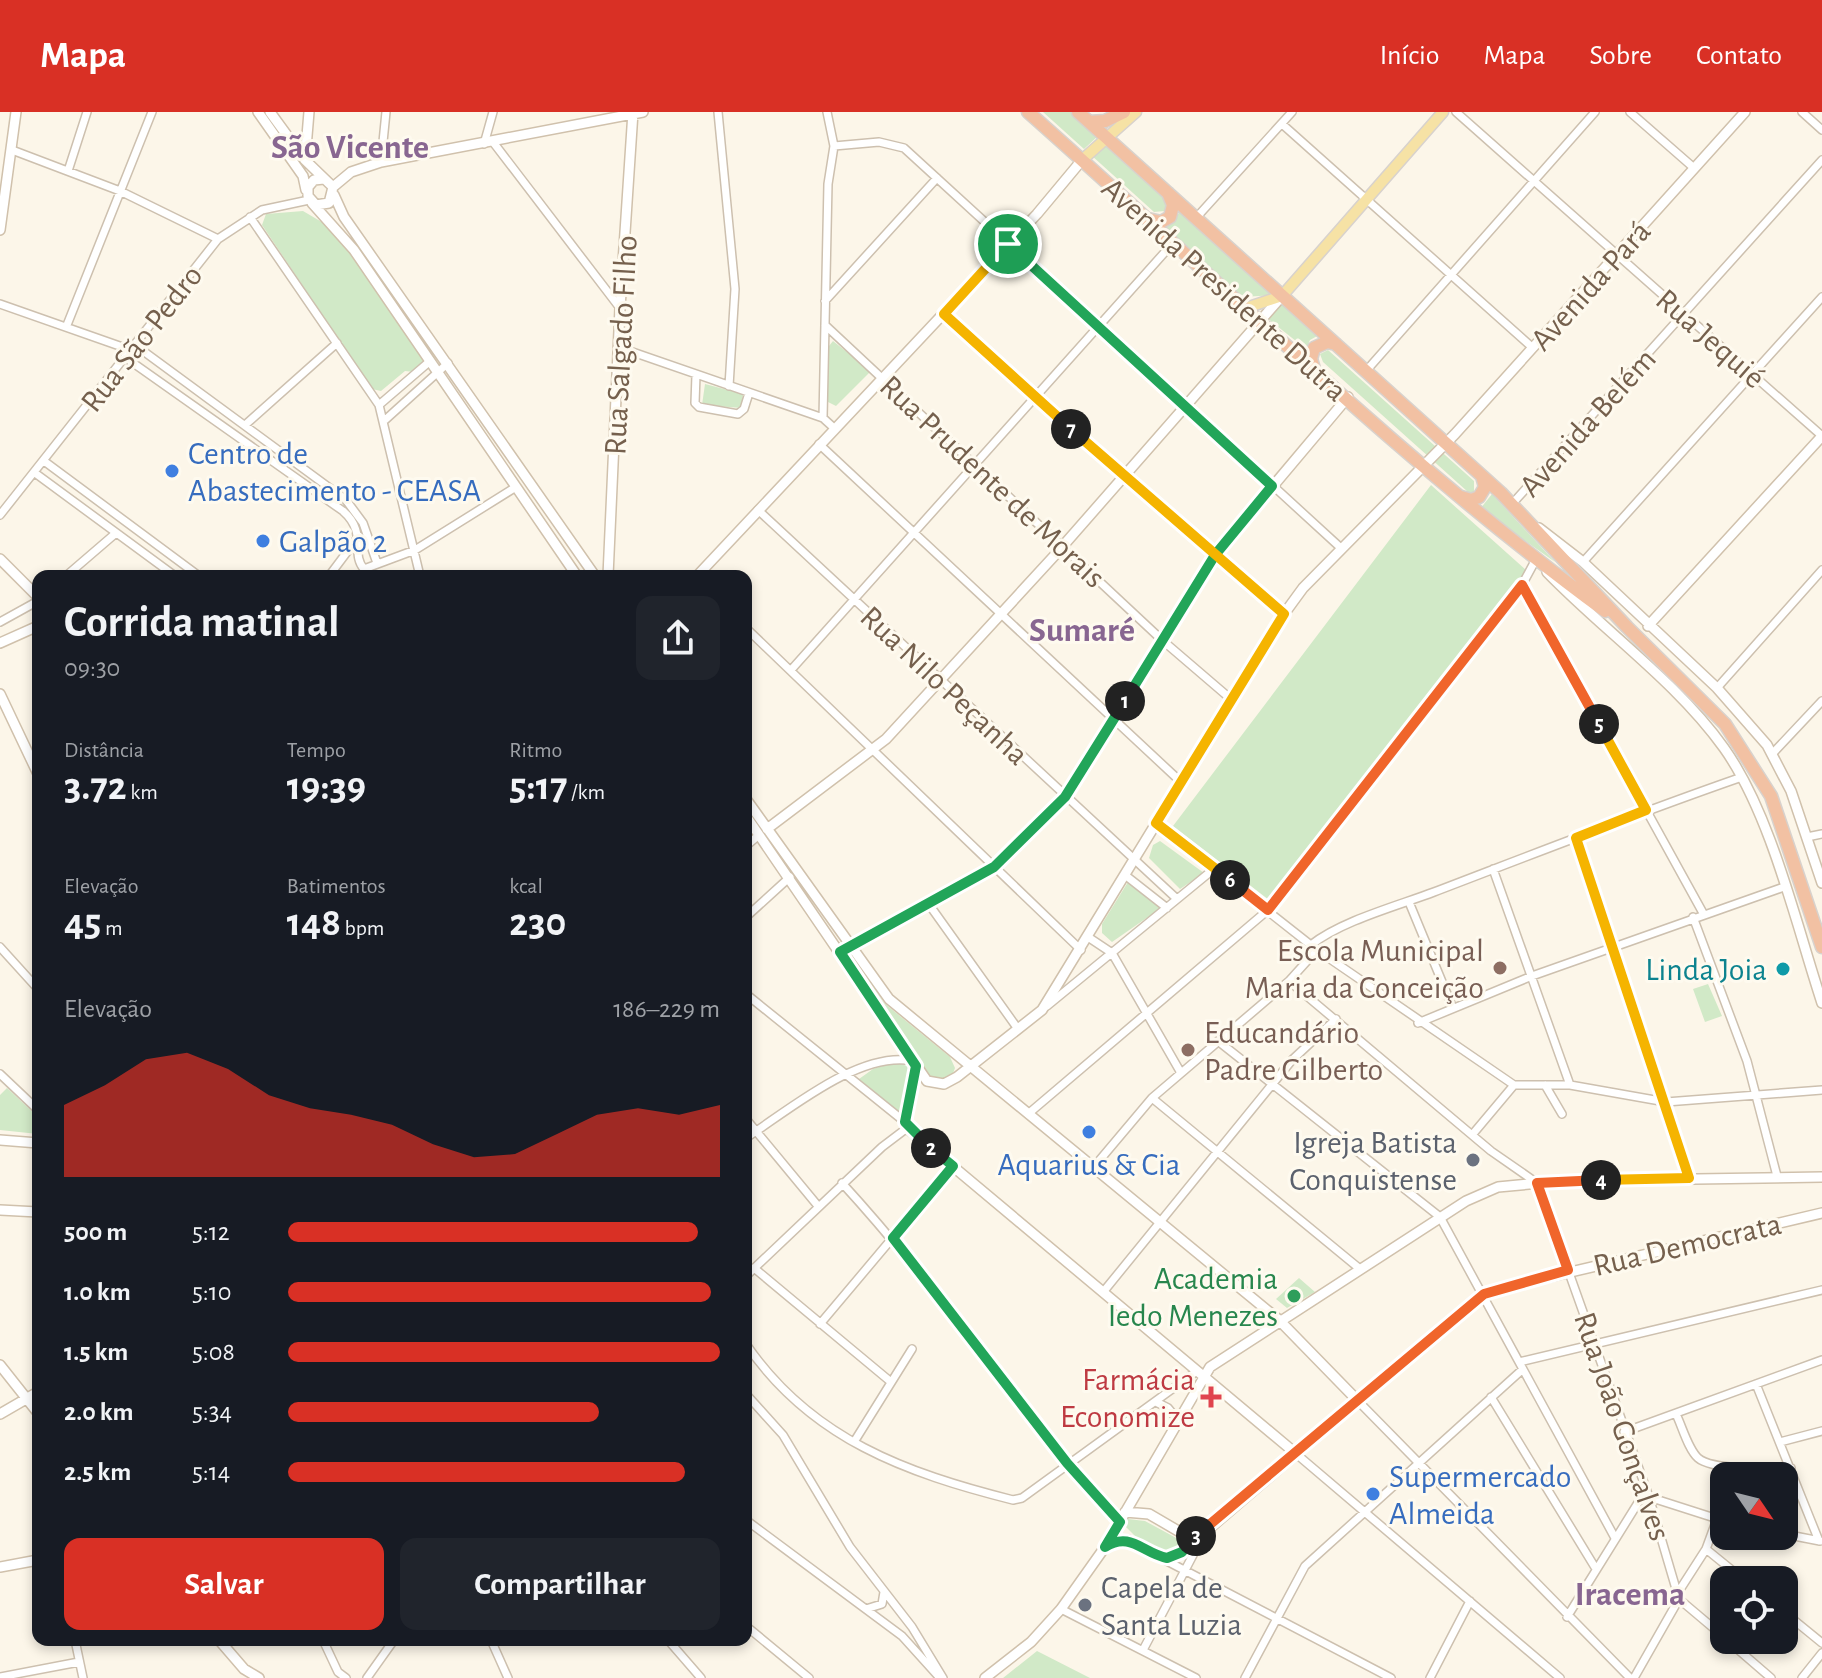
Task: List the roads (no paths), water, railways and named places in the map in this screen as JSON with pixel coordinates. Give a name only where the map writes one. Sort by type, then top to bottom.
[{"type":"highway","name":"Avenida Presidente Dutra","points":[[1028,112],[1078,166],[1145,218],[1458,496]]},
{"type":"highway","name":"Avenida Presidente Dutra","points":[[1078,112],[1482,476]]},
{"type":"highway","points":[[1089,122],[1105,121],[1124,112]]},
{"type":"highway","points":[[1145,218],[1156,223],[1170,217],[1173,205],[1167,192]]},
{"type":"highway","points":[[1314,369],[1311,359],[1314,348],[1327,342],[1336,344]]},
{"type":"highway","points":[[1482,476],[1533,524],[1627,627],[1715,714],[1756,770],[1775,807],[1822,947]]},
{"type":"highway","points":[[1458,496],[1476,500],[1485,487],[1482,476]]},
{"type":"highway","points":[[1458,496],[1537,562],[1627,627]]},
{"type":"main road","points":[[1078,166],[1136,112]]},
{"type":"main road","points":[[1246,308],[1282,296],[1443,112]]},
{"type":"street","points":[[0,230],[16,112]]},
{"type":"street","points":[[68,171],[87,112]]},
{"type":"street","points":[[67,325],[152,112]]},
{"type":"street","points":[[258,112],[303,176],[310,198],[354,250],[516,487],[581,570]]},
{"type":"street","points":[[270,112],[305,160],[334,191],[344,217],[448,363],[582,570]]},
{"type":"street","points":[[305,160],[309,112]]},
{"type":"street","points":[[381,162],[386,112]]},
{"type":"street","points":[[493,112],[488,143],[620,308]]},
{"type":"street","points":[[718,112],[735,289],[729,386]]},
{"type":"street","points":[[823,418],[828,184],[834,146],[827,112]]},
{"type":"street","points":[[1196,218],[1292,112]]},
{"type":"street","name":"Rua Jequié","points":[[1456,112],[1822,436]]},
{"type":"street","points":[[1366,371],[1595,112]]},
{"type":"street","points":[[1630,112],[1694,168]]},
{"type":"street","name":"Avenida Pará","points":[[957,1077],[1042,1010],[1284,614],[1303,588],[1446,443],[1745,112]]},
{"type":"street","points":[[1802,112],[1822,130]]},
{"type":"street","points":[[310,198],[325,205],[351,172],[381,162],[637,113]]},
{"type":"street","name":"Rua Salgado Filho","points":[[608,570],[620,308],[637,113]]},
{"type":"street","points":[[1282,124],[1533,348]]},
{"type":"street","points":[[834,146],[892,142],[904,148],[1342,549]]},
{"type":"street","points":[[12,150],[120,191],[218,239]]},
{"type":"street","name":"Avenida Belém","points":[[1512,504],[1822,160]]},
{"type":"street","points":[[703,570],[944,314],[1078,166]]},
{"type":"street","points":[[825,301],[937,178]]},
{"type":"street","points":[[310,198],[314,180],[324,179]]},
{"type":"street","name":"Rua São Pedro","points":[[0,515],[218,239],[250,217],[275,206],[310,198]]},
{"type":"street","points":[[250,217],[379,405],[419,570]]},
{"type":"street","points":[[791,670],[1173,243]]},
{"type":"street","points":[[752,841],[871,751],[940,682],[1124,478],[1282,296]]},
{"type":"street","points":[[1583,562],[1822,297]]},
{"type":"street","points":[[0,304],[133,348],[245,425],[352,506],[363,523],[377,563]]},
{"type":"street","points":[[944,314],[1124,478],[1284,614]]},
{"type":"street","name":"Rua Prudente de Morais","points":[[825,325],[1162,640],[1232,700]]},
{"type":"street","points":[[245,425],[337,343]]},
{"type":"street","points":[[618,347],[823,418],[834,428]]},
{"type":"street","points":[[126,358],[343,511],[359,535],[360,566],[369,570],[377,563],[415,550],[516,487]]},
{"type":"street","points":[[379,405],[429,362]]},
{"type":"street","points":[[385,420],[448,363]]},
{"type":"street","points":[[696,375],[695,403],[699,407],[738,414],[744,409],[749,393]]},
{"type":"street","points":[[840,952],[994,867],[1065,797],[1215,555],[1348,397]]},
{"type":"street","points":[[1648,626],[1822,436]]},
{"type":"street","points":[[819,444],[1181,782]]},
{"type":"street","points":[[44,461],[191,570]]},
{"type":"street","points":[[35,473],[167,570]]},
{"type":"street","name":"Rua Nilo Peçanha","points":[[758,510],[1177,899]]},
{"type":"street","points":[[1533,524],[1583,562],[1717,688],[1773,753],[1822,883]]},
{"type":"street","points":[[73,570],[116,533]]},
{"type":"street","points":[[333,570],[359,535]]},
{"type":"street","points":[[0,559],[32,593]]},
{"type":"street","points":[[1028,1114],[1268,910],[1537,562],[1693,711],[1725,749],[1742,777],[1784,887],[1822,1003]]},
{"type":"street","points":[[1717,688],[1822,570]]},
{"type":"street","points":[[1522,585],[1703,913]]},
{"type":"street","points":[[0,622],[32,603]]},
{"type":"street","points":[[0,643],[32,629]]},
{"type":"street","points":[[752,634],[1081,950]]},
{"type":"street","points":[[0,694],[32,761]]},
{"type":"street","points":[[1773,753],[1822,701]]},
{"type":"street","points":[[1093,1168],[1152,1098],[1289,981],[1326,935],[1646,810],[1742,777]]},
{"type":"street","points":[[752,811],[790,877],[915,1064],[932,1084],[944,1084],[957,1077],[957,1056]]},
{"type":"street","points":[[752,822],[889,999],[1279,1320],[1567,1617],[1632,1678],[1710,1541]]},
{"type":"street","points":[[1156,823],[1314,947],[1418,1023],[1514,1085],[1570,1085],[1666,1102],[1822,1090]]},
{"type":"street","points":[[1807,837],[1822,834]]},
{"type":"street","points":[[1576,838],[1615,946],[1689,1178]]},
{"type":"street","points":[[1042,1010],[1215,868]]},
{"type":"street","points":[[1493,869],[1570,1085]]},
{"type":"street","points":[[1125,875],[1167,908]]},
{"type":"street","points":[[752,912],[790,877]]},
{"type":"street","points":[[1418,1023],[1452,1006],[1532,976],[1703,913],[1784,887]]},
{"type":"street","points":[[1409,902],[1452,1006]]},
{"type":"street","points":[[928,903],[1018,1029]]},
{"type":"street","points":[[1693,917],[1757,1094],[1777,1176]]},
{"type":"street","points":[[1088,937],[1112,953],[1181,1073]]},
{"type":"street","points":[[0,947],[32,982]]},
{"type":"street","points":[[1289,981],[1472,1135],[1537,1183]]},
{"type":"street","points":[[752,999],[1104,1291],[1560,1678]]},
{"type":"street","points":[[1104,1291],[1273,1084],[1336,1019]]},
{"type":"street","points":[[1218,1041],[1440,1217],[1615,1538]]},
{"type":"street","points":[[752,1134],[844,1075],[891,1058],[915,1064]]},
{"type":"street","points":[[891,1382],[754,1268],[906,1125],[915,1064]]},
{"type":"street","points":[[2,1079],[32,1105]]},
{"type":"street","points":[[1472,1135],[1514,1085]]},
{"type":"street","points":[[1545,1085],[1562,1114]]},
{"type":"street","points":[[1152,1098],[1360,1269]]},
{"type":"street","points":[[752,1127],[818,1206]]},
{"type":"street","points":[[0,1140],[32,1143]]},
{"type":"street","points":[[820,1324],[953,1166]]},
{"type":"street","points":[[752,1352],[771,1379],[802,1409],[854,1442],[922,1476],[1013,1500],[1022,1498],[1067,1463],[1223,1356],[1483,1192],[1537,1183],[1822,1177]]},
{"type":"street","points":[[842,1183],[893,1238],[1067,1463],[1141,1545],[1391,1678]]},
{"type":"street","name":"Rua João Gonçalves","points":[[1537,1183],[1596,1345],[1679,1595]]},
{"type":"street","points":[[0,1210],[32,1212]]},
{"type":"street","name":"Rua Democrata","points":[[1155,1555],[1170,1557],[1208,1527],[1484,1294],[1568,1270],[1822,1213]]},
{"type":"street","points":[[1245,1678],[1305,1566],[1491,1397],[1521,1365],[1822,1290]]},
{"type":"street","points":[[854,1442],[912,1349]]},
{"type":"street","points":[[1624,1432],[1822,1360]]},
{"type":"street","points":[[0,1365],[32,1405]]},
{"type":"street","points":[[985,1678],[1031,1642],[1061,1609],[1105,1547],[1200,1373]]},
{"type":"street","points":[[1756,1384],[1788,1462]]},
{"type":"street","points":[[0,1414],[32,1396]]},
{"type":"street","points":[[1491,1397],[1596,1569]]},
{"type":"street","points":[[752,1401],[783,1435],[850,1547],[931,1654],[942,1678]]},
{"type":"street","points":[[1156,1402],[1168,1408],[1177,1419]]},
{"type":"street","points":[[1676,1414],[1702,1461],[1710,1462]]},
{"type":"street","points":[[1780,1442],[1822,1431]]},
{"type":"street","points":[[1798,1485],[1821,1541]]},
{"type":"street","points":[[1567,1617],[1615,1538],[1647,1494],[1710,1516]]},
{"type":"street","points":[[1125,1512],[1149,1514],[1192,1539]]},
{"type":"street","points":[[752,1524],[902,1636],[942,1678]]},
{"type":"street","points":[[1143,1650],[1208,1527]]},
{"type":"street","points":[[1798,1537],[1821,1541]]},
{"type":"street","points":[[1105,1547],[1121,1539],[1141,1545]]},
{"type":"street","points":[[1706,1549],[1727,1566]]},
{"type":"street","points":[[0,1567],[32,1561]]},
{"type":"street","points":[[1675,1577],[1682,1581],[1690,1579]]},
{"type":"street","points":[[866,1609],[882,1604],[884,1592]]},
{"type":"street","points":[[1679,1595],[1710,1624]]},
{"type":"street","points":[[1430,1678],[1470,1601]]},
{"type":"street","points":[[1061,1609],[1196,1678]]},
{"type":"street","points":[[1798,1623],[1822,1643]]},
{"type":"street","points":[[752,1631],[809,1678]]},
{"type":"street","points":[[76,1646],[83,1678]]},
{"type":"street","points":[[225,1646],[255,1677]]},
{"type":"street","points":[[326,1646],[338,1675],[346,1678]]},
{"type":"street","points":[[366,1678],[390,1646]]},
{"type":"street","points":[[494,1646],[508,1678]]},
{"type":"street","points":[[673,1646],[701,1678]]},
{"type":"street","points":[[1802,1678],[1822,1653]]},
{"type":"street","points":[[1743,1654],[1771,1678]]},
{"type":"street","points":[[0,1677],[79,1662]]},
{"type":"place","name":"Centro de Abastecimento - CEASA","points":[[172,471]]},
{"type":"place","name":"Galpão 2","points":[[263,541]]},
{"type":"place","name":"Escola Municipal Maria da Conceição","points":[[1500,968]]},
{"type":"place","name":"Linda Joia","points":[[1783,969]]},
{"type":"place","name":"Educandário Padre Gilberto","points":[[1188,1050]]},
{"type":"place","name":"Aquarius & Cia","points":[[1089,1132]]},
{"type":"place","name":"Igreja Batista Conquistense","points":[[1473,1160]]},
{"type":"place","name":"Academia Iedo Menezes","points":[[1294,1296]]},
{"type":"place","name":"Farmácia Economize","points":[[1211,1397]]},
{"type":"place","name":"Supermercado Almeida","points":[[1373,1494]]},
{"type":"place","name":"Capela de Santa Luzia","points":[[1085,1605]]},
{"type":"district","name":"São Vicente","points":[[350,146]]},
{"type":"district","name":"Sumaré","points":[[1082,629]]},
{"type":"district","name":"Iracema","points":[[1630,1593]]}]
